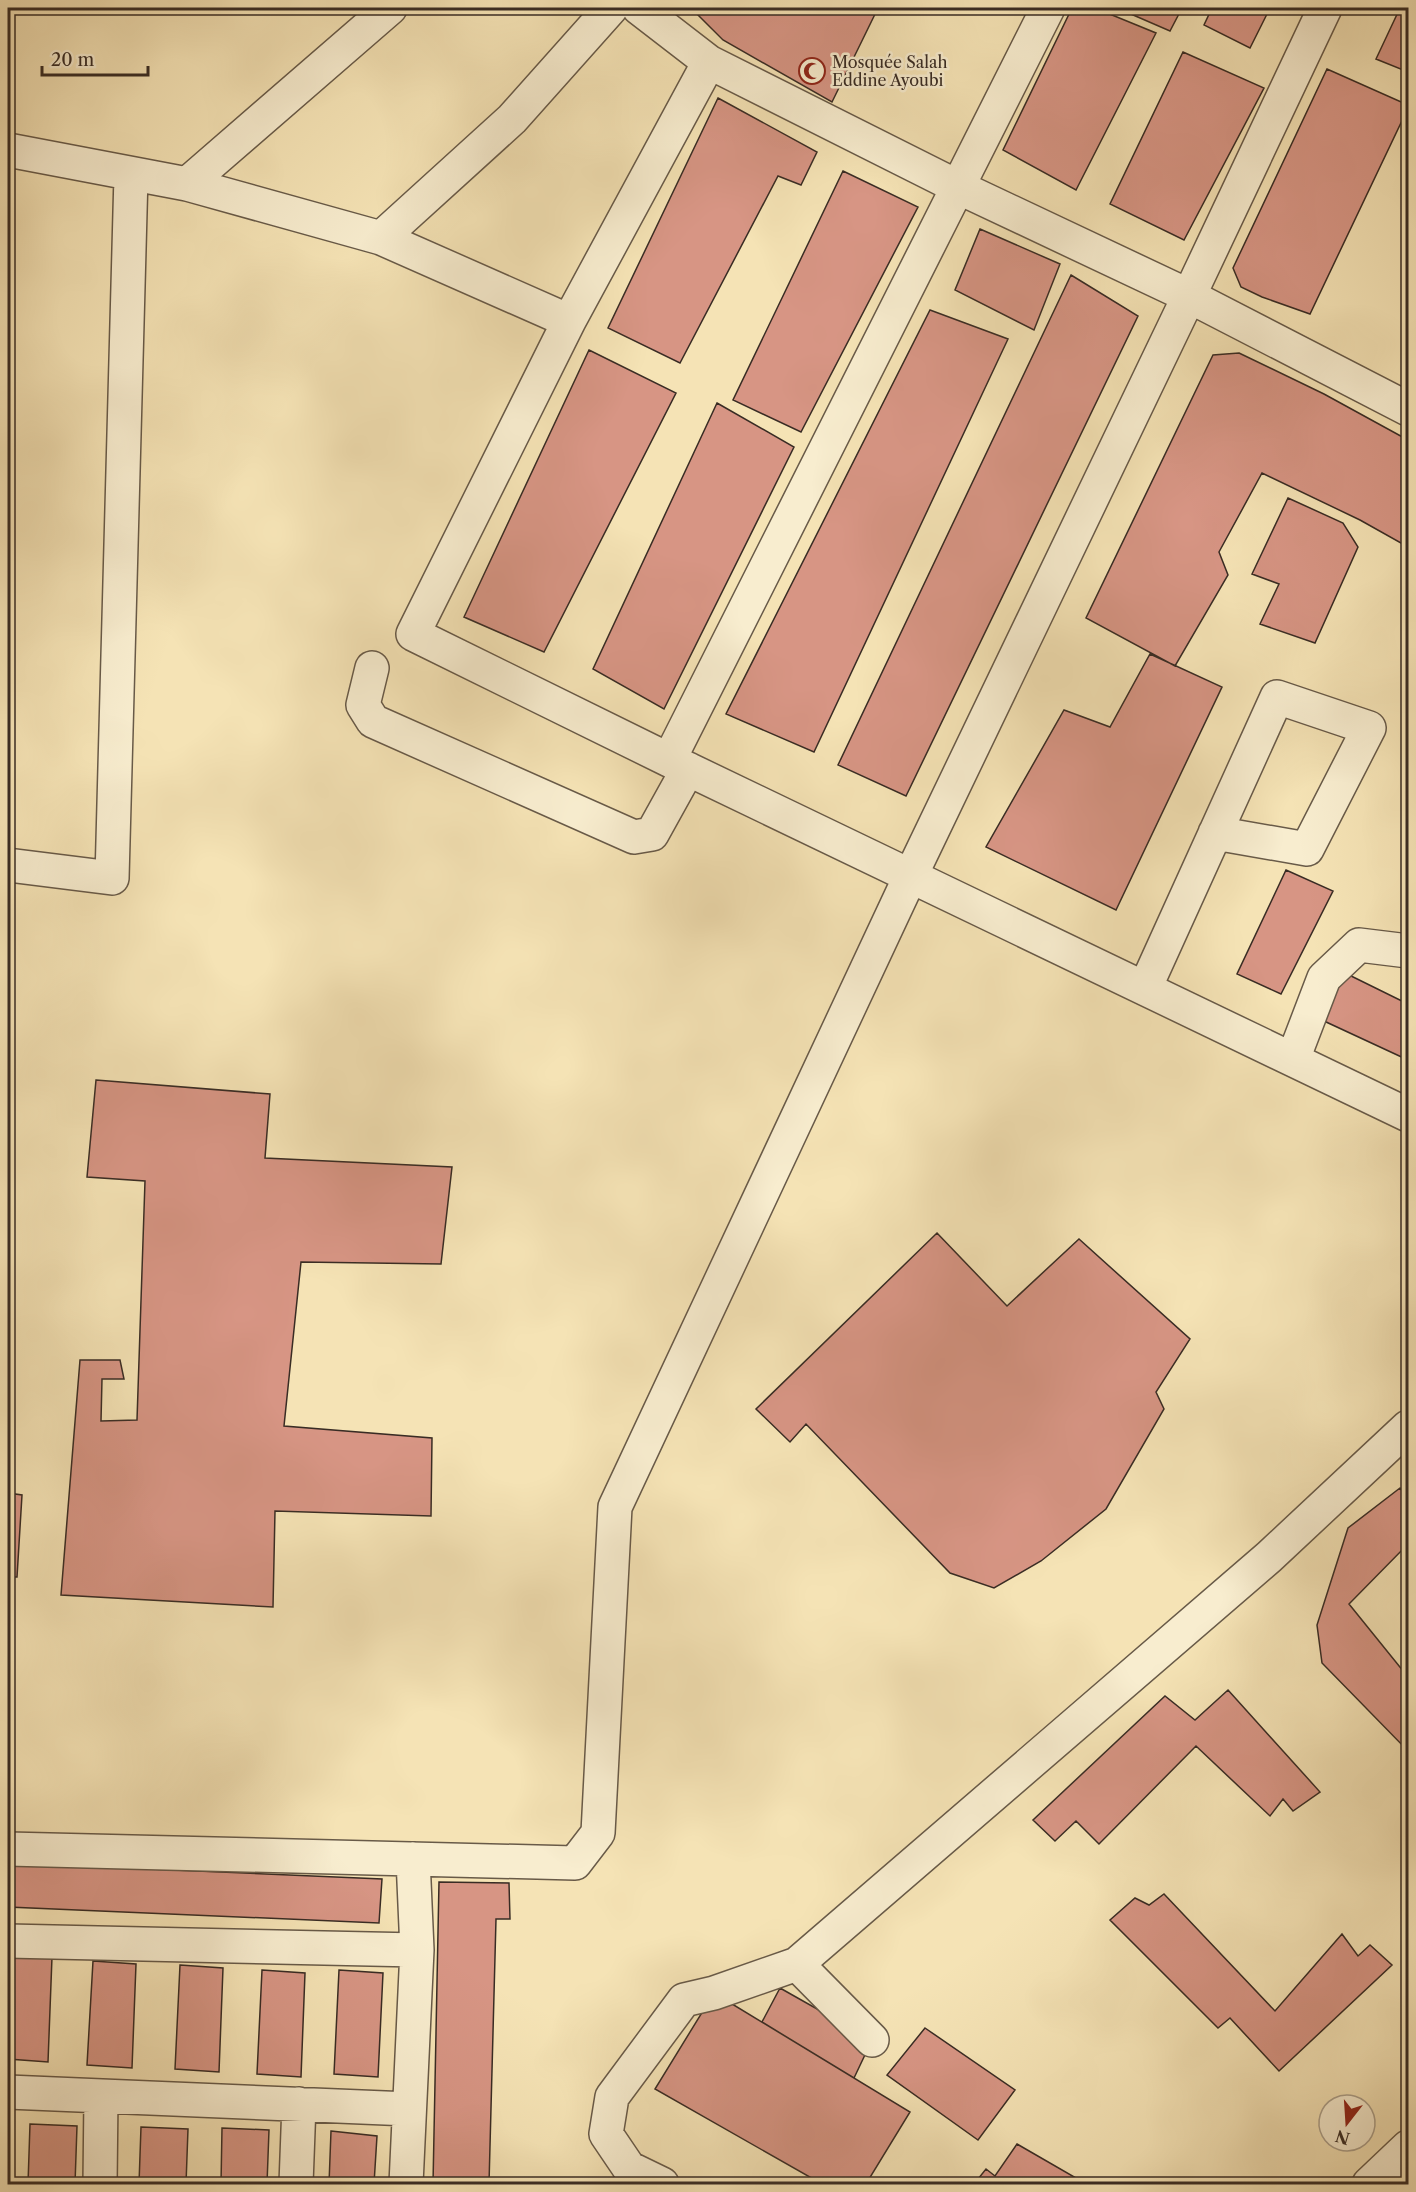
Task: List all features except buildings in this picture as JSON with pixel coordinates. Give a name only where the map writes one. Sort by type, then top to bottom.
[{"type":"street","points":[[187,184],[390,8]]},
{"type":"street","points":[[381,237],[512,119],[611,8]]},
{"type":"street","points":[[639,8],[709,62],[958,187],[1189,296],[1408,409]]},
{"type":"street","points":[[372,668],[363,705],[373,721],[634,837],[652,834],[678,765],[958,187],[1048,8]]},
{"type":"street","points":[[8,1849],[575,1863],[598,1833],[615,1507],[910,877],[1325,8]]},
{"type":"street","points":[[709,62],[569,321],[413,634],[678,765],[1408,1115]]},
{"type":"street","points":[[8,150],[187,184],[381,237],[569,321]]},
{"type":"street","points":[[8,865],[112,878],[131,175]]},
{"type":"street","points":[[1145,988],[1215,833],[1277,697],[1369,728],[1307,849],[1215,833]]},
{"type":"street","points":[[1293,1059],[1324,978],[1359,945],[1408,951]]},
{"type":"street","points":[[662,2184],[629,2168],[606,2134],[612,2097],[684,2000],[714,1993],[797,1964],[1269,1557],[1408,1427]]},
{"type":"street","points":[[406,2184],[417,1950],[413,1859]]},
{"type":"street","points":[[8,1941],[417,1950]]},
{"type":"street","points":[[797,1964],[872,2040]]},
{"type":"street","points":[[8,2092],[409,2109]]},
{"type":"street","points":[[100,2184],[102,2096]]},
{"type":"street","points":[[296,2184],[299,2104]]},
{"type":"street","points":[[1369,2184],[1408,2147]]},
{"type":"place","name":"Mosquée Salah Eddine Ayoubi","points":[[812,71]]}]
